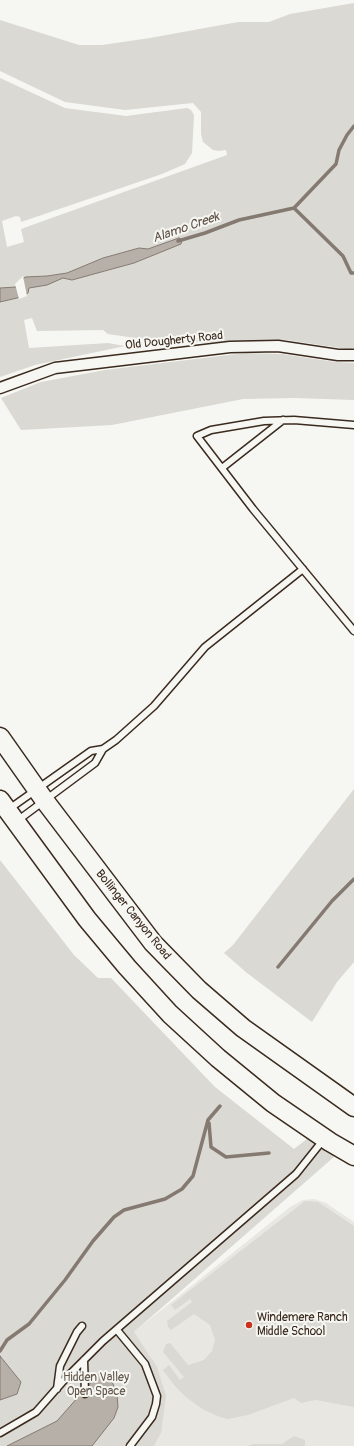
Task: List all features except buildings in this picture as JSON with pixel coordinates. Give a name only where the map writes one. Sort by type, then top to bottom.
[{"type":"main road","name":"Bollinger Canyon Road","points":[[0,737],[40,795],[153,943],[199,990],[243,1028],[354,1107]]},
{"type":"main road","points":[[8,811],[87,919],[127,967],[170,1014],[218,1058],[273,1102],[354,1156]]},
{"type":"street","name":"Old Dougherty Road","points":[[0,388],[55,368],[230,347],[278,346],[354,355]]},
{"type":"lane","points":[[222,468],[283,420]]},
{"type":"lane","points":[[354,425],[283,420],[238,424],[211,430],[197,436],[302,569],[354,631]]},
{"type":"lane","points":[[8,811],[40,795],[95,763],[104,749],[154,706],[205,646],[302,569]]},
{"type":"lane","points":[[8,811],[40,795],[91,751],[104,749]]},
{"type":"lane","points":[[0,1433],[36,1412],[84,1360],[296,1174],[325,1138]]},
{"type":"lane","points":[[57,1389],[60,1366],[77,1332],[82,1326]]},
{"type":"lane","points":[[117,1330],[145,1364],[157,1396],[152,1417],[130,1446]]},
{"type":"lane","points":[[84,1360],[85,1394]]},
{"type":"shaded area","points":[[179,238],[182,240],[181,244],[134,263],[72,280],[63,278],[47,285],[29,288],[28,293],[17,298],[0,302],[0,288],[16,287],[25,277],[67,273],[103,258],[139,248],[148,249]]},
{"type":"shaded area","name":"Windemere Ranch Middle School","points":[[314,1199],[326,1203],[354,1222],[354,1446],[154,1446],[161,1433],[134,1332],[290,1207],[303,1200]]},
{"type":"shaded area","points":[[0,1356],[21,1382],[17,1394],[0,1400]]},
{"type":"shaded area","points":[[100,1372],[106,1372],[111,1379],[117,1394],[118,1407],[114,1418],[92,1446],[7,1446],[57,1421]]},
{"type":"green space","points":[[354,3],[354,348],[347,349],[286,340],[210,343],[135,338],[108,334],[103,330],[37,331],[32,318],[24,320],[29,348],[108,343],[125,346],[35,365],[0,377],[0,302],[29,288],[63,278],[72,280],[134,263],[181,244],[147,249],[139,248],[103,258],[67,273],[25,277],[16,287],[0,288],[0,78],[65,108],[126,116],[187,108],[191,110],[194,115],[192,153],[185,164],[162,174],[21,222],[20,217],[16,216],[2,221],[7,247],[24,242],[21,229],[227,155],[226,150],[213,150],[203,142],[201,134],[201,112],[193,103],[125,110],[65,102],[0,71],[0,20],[79,45],[102,45],[238,22],[269,22],[290,14]]},
{"type":"green space","points":[[245,353],[282,354],[335,362],[354,363],[354,400],[295,398],[243,399],[112,425],[21,430],[1,398],[41,382],[105,370]]},
{"type":"green space","points":[[354,789],[354,962],[337,982],[312,1022],[247,973],[224,953],[233,945]]},
{"type":"green space","name":"Hidden Valley Open Space","points":[[0,860],[74,955],[98,978],[111,978],[215,1087],[294,1149],[317,1131],[343,1149],[134,1332],[157,1367],[166,1396],[161,1433],[154,1446],[0,1446],[0,1385],[14,1373],[0,1356]]},
{"type":"green space","name":"Windemere Ranch Middle School","points":[[305,1201],[318,1202],[354,1226],[354,1407],[316,1400],[301,1403],[294,1398],[248,1415],[228,1419],[204,1410],[187,1398],[174,1385],[163,1370],[169,1365],[180,1380],[184,1377],[163,1352],[166,1344],[170,1343],[188,1365],[204,1360],[212,1351],[215,1340],[210,1325],[194,1314],[171,1330],[168,1327],[167,1321],[192,1302],[190,1299],[175,1310],[171,1305]]},
{"type":"green space","points":[[294,1436],[305,1440],[305,1446],[247,1446],[253,1444],[282,1444]]},
{"type":"pier","points":[[23,276],[27,296],[19,299],[15,284]]},
{"type":"waterway","points":[[294,208],[336,164],[339,150],[354,126]]},
{"type":"waterway","name":"Alamo Creek","points":[[178,241],[205,233],[239,220],[294,208],[343,256],[351,273],[354,273]]},
{"type":"waterway","points":[[278,967],[332,901],[354,879]]},
{"type":"waterway","points":[[0,1351],[7,1340],[29,1324],[65,1280],[93,1241],[114,1217],[124,1210],[165,1199],[182,1189],[193,1176],[208,1120],[220,1106]]},
{"type":"waterway","points":[[209,1123],[211,1147],[226,1157],[269,1153]]},
{"type":"place","name":"Windemere Ranch Middle School","points":[[249,1325]]}]
